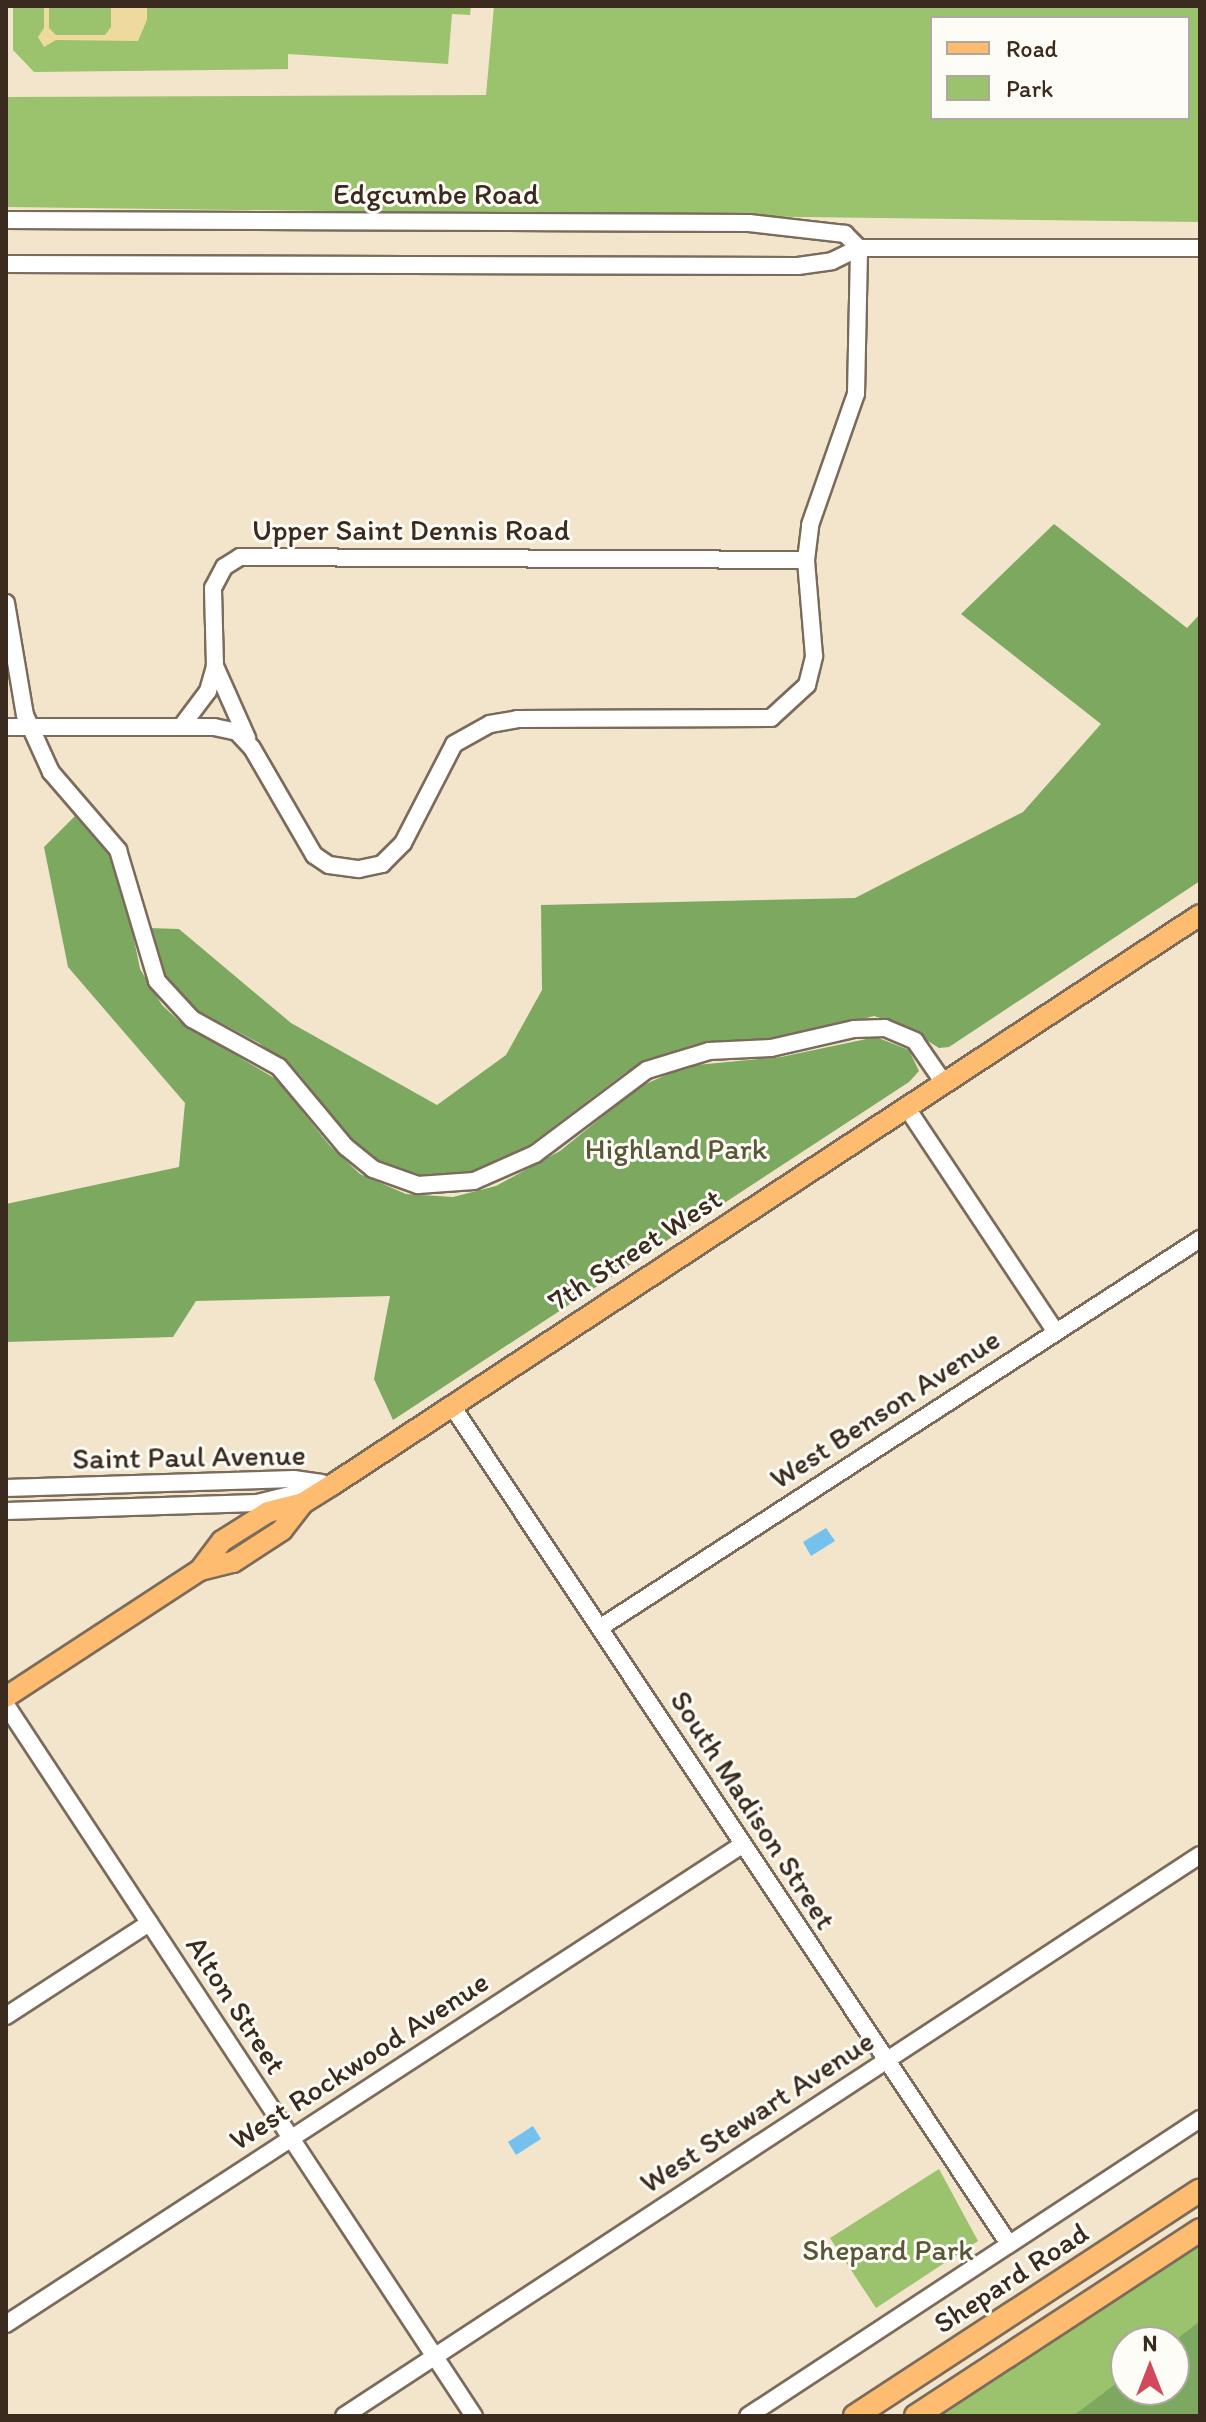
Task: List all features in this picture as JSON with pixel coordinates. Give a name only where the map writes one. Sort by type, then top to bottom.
[{"type":"highway","name":"Shepard Road","points":[[855,2416],[1200,2190]]},
{"type":"highway","name":"Shepard Road","points":[[916,2416],[1200,2230]]},
{"type":"main road","name":"7th Street West","points":[[6,1697],[200,1570],[222,1541],[268,1512],[303,1503],[332,1485],[1200,915]]},
{"type":"street","name":"Edgcumbe Road","points":[[6,220],[749,223],[845,234],[859,248]]},
{"type":"street","name":"Edgcumbe Road","points":[[6,264],[798,266],[832,261],[859,248],[1200,248]]},
{"type":"street","points":[[215,666],[252,748],[314,855],[347,868],[382,864],[403,843],[434,774],[454,744],[490,724],[517,719],[748,722],[786,709],[807,685],[814,656],[806,560],[821,485],[856,394],[859,248]]},
{"type":"street","name":"Upper Saint Dennis Road","points":[[181,727],[208,691],[215,666],[213,588],[232,560],[249,554],[806,560]]},
{"type":"street","points":[[6,603],[20,697],[30,727],[51,772],[118,850],[137,904],[149,961],[169,998],[192,1019],[279,1067],[346,1147],[388,1176],[438,1186],[491,1175],[557,1139],[647,1070],[709,1051],[771,1048],[854,1029],[885,1028],[915,1041],[944,1083]]},
{"type":"street","points":[[6,727],[181,727],[237,732],[252,748]]},
{"type":"street","points":[[907,1108],[1055,1331]]},
{"type":"street","name":"West Benson Avenue","points":[[601,1627],[1200,1239]]},
{"type":"street","name":"South Madison Street","points":[[452,1406],[601,1627],[885,2062],[1009,2244]]},
{"type":"street","name":"Saint Paul Avenue","points":[[6,1488],[294,1479],[332,1485]]},
{"type":"street","name":"Saint Paul Avenue","points":[[6,1511],[257,1503],[332,1485]]},
{"type":"street","name":"Alton Street","points":[[6,1705],[474,2416]]},
{"type":"street","name":"West Rockwood Avenue","points":[[6,2324],[742,1845]]},
{"type":"street","name":"West Stewart Avenue","points":[[344,2416],[1200,1855]]},
{"type":"street","points":[[6,2016],[149,1923]]},
{"type":"street","points":[[748,2416],[1200,2119]]},
{"type":"green space","points":[[13,6],[471,6],[470,15],[452,14],[448,64],[288,54],[288,69],[34,72],[13,50]]},
{"type":"green space","points":[[494,6],[1200,6],[1200,222],[6,207],[6,97],[486,95]]},
{"type":"green space","points":[[1054,524],[1187,628],[1200,614],[1200,881],[949,1047],[939,1048],[904,1026],[874,1016],[793,1037],[690,1046],[626,1072],[521,1151],[473,1173],[428,1177],[378,1162],[346,1134],[299,1074],[259,1043],[189,1006],[164,977],[149,928],[179,929],[291,1023],[437,1105],[506,1055],[542,990],[541,905],[855,898],[1023,812],[1101,724],[961,614]]},
{"type":"green space","name":"Highland Park","points":[[75,816],[113,860],[123,885],[140,969],[162,1005],[180,1022],[276,1079],[330,1146],[360,1174],[406,1194],[453,1197],[496,1186],[560,1151],[639,1087],[686,1066],[781,1057],[876,1037],[909,1050],[919,1071],[909,1082],[393,1420],[374,1379],[390,1296],[196,1301],[173,1337],[6,1342],[6,1204],[179,1167],[185,1103],[68,967],[44,847]]},
{"type":"green space","name":"Shepard Park","points":[[939,2169],[978,2241],[876,2308],[830,2238]]},
{"type":"green space","points":[[1200,2242],[1200,2416],[939,2416]]},
{"type":"green space","points":[[1200,2321],[1200,2416],[1073,2416],[1110,2388],[1110,2406],[1190,2406],[1190,2329]]},
{"type":"sand","points":[[44,6],[49,6],[49,28],[56,35],[105,35],[111,27],[111,6],[147,6],[147,20],[138,41],[56,40],[44,47],[38,37],[44,28]]},
{"type":"water","points":[[826,1528],[835,1541],[811,1556],[803,1542]]},
{"type":"water","points":[[533,2126],[541,2139],[516,2155],[508,2142]]}]
